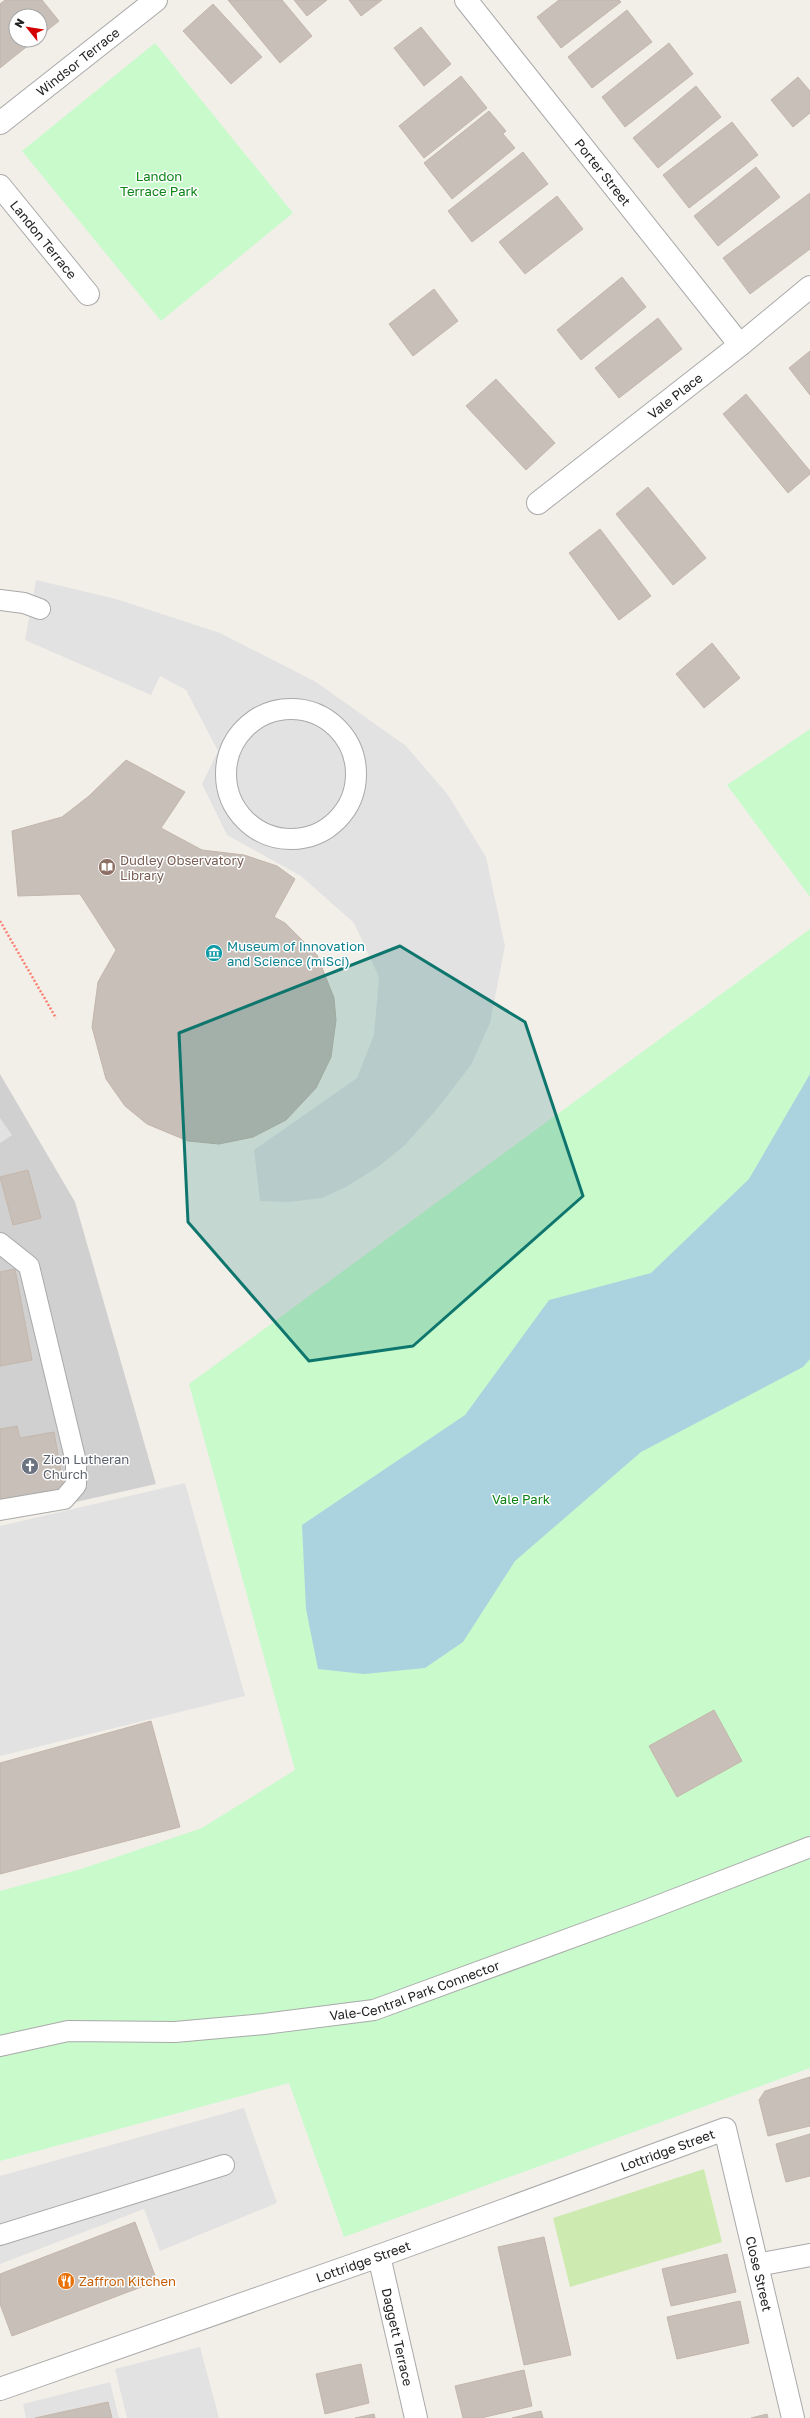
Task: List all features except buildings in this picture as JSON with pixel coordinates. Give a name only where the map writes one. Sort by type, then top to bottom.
[{"type":"street","name":"Windsor Terrace","points":[[0,123],[156,0]]},
{"type":"street","name":"Porter Street","points":[[466,0],[740,345]]},
{"type":"street","name":"Landon Terrace","points":[[0,186],[88,294]]},
{"type":"street","name":"Vale Place","points":[[538,502],[740,345],[810,287]]},
{"type":"street","name":"Lottridge Street","points":[[0,2389],[380,2256],[725,2129]]},
{"type":"street","name":"Close Street","points":[[725,2129],[793,2418]]},
{"type":"street","points":[[757,2264],[810,2255]]},
{"type":"street","name":"Daggett Terrace","points":[[380,2256],[416,2418]]},
{"type":"lane","points":[[0,600],[24,603],[40,608]]},
{"type":"lane","points":[[282,709],[303,709],[323,717],[340,730],[351,748],[356,769],[356,776],[354,791],[345,811],[330,827],[311,837],[289,840],[268,836],[249,825],[234,808],[227,788],[225,766],[232,745],[244,727],[262,715],[282,709]]},
{"type":"lane","points":[[0,1243],[29,1266],[76,1462],[76,1485],[64,1499],[0,1510]]},
{"type":"lane","name":"Vale-Central Park Connector","points":[[0,2046],[68,2031],[175,2032],[264,2024],[374,2010],[639,1913],[810,1846]]},
{"type":"lane","points":[[0,2235],[224,2165]]},
{"type":"path","points":[[0,921],[56,1018]]},
{"type":"highlighted area","points":[[400,946],[525,1022],[583,1196],[413,1346],[309,1361],[188,1222],[179,1033]]},
{"type":"shaded area","points":[[36,580],[116,599],[220,633],[316,682],[406,746],[448,795],[486,857],[505,946],[490,1023],[471,1065],[437,1109],[405,1145],[378,1167],[346,1187],[322,1198],[289,1202],[260,1201],[254,1150],[357,1078],[374,1035],[379,977],[354,923],[301,876],[227,835],[202,784],[218,751],[186,690],[160,676],[151,695],[25,640]]},
{"type":"shaded area","points":[[0,1074],[75,1202],[156,1484],[0,1519]]},
{"type":"shaded area","points":[[0,1118],[12,1135],[0,1143]]},
{"type":"shaded area","points":[[185,1483],[245,1696],[0,1756],[0,1526]]},
{"type":"shaded area","points":[[244,2108],[277,2203],[160,2251],[144,2209],[0,2264],[0,2176]]},
{"type":"shaded area","points":[[200,2347],[219,2418],[127,2418],[115,2369]]},
{"type":"shaded area","points":[[110,2382],[119,2418],[26,2418],[23,2404]]},
{"type":"green space","name":"Landon Terrace Park","points":[[155,43],[293,213],[161,321],[22,151]]},
{"type":"green space","points":[[810,729],[810,897],[727,785]]},
{"type":"green space","name":"Vale Park","points":[[810,929],[810,2068],[344,2237],[289,2083],[0,2161],[0,1891],[81,1869],[202,1828],[295,1770],[189,1384]]},
{"type":"green space","points":[[704,2169],[722,2242],[570,2287],[553,2218]]},
{"type":"water","points":[[810,1074],[810,1359],[803,1367],[641,1452],[515,1561],[463,1642],[425,1668],[364,1674],[318,1669],[306,1609],[302,1525],[465,1415],[549,1300],[651,1273],[749,1179]]},
{"type":"place","name":"Dudley Observatory Library","points":[[107,867]]},
{"type":"place","name":"Museum of Innovation and Science (miSci)","points":[[214,953]]},
{"type":"place","name":"Zion Lutheran Church","points":[[30,1466]]},
{"type":"place","name":"Zaffron Kitchen","points":[[66,2281]]}]
